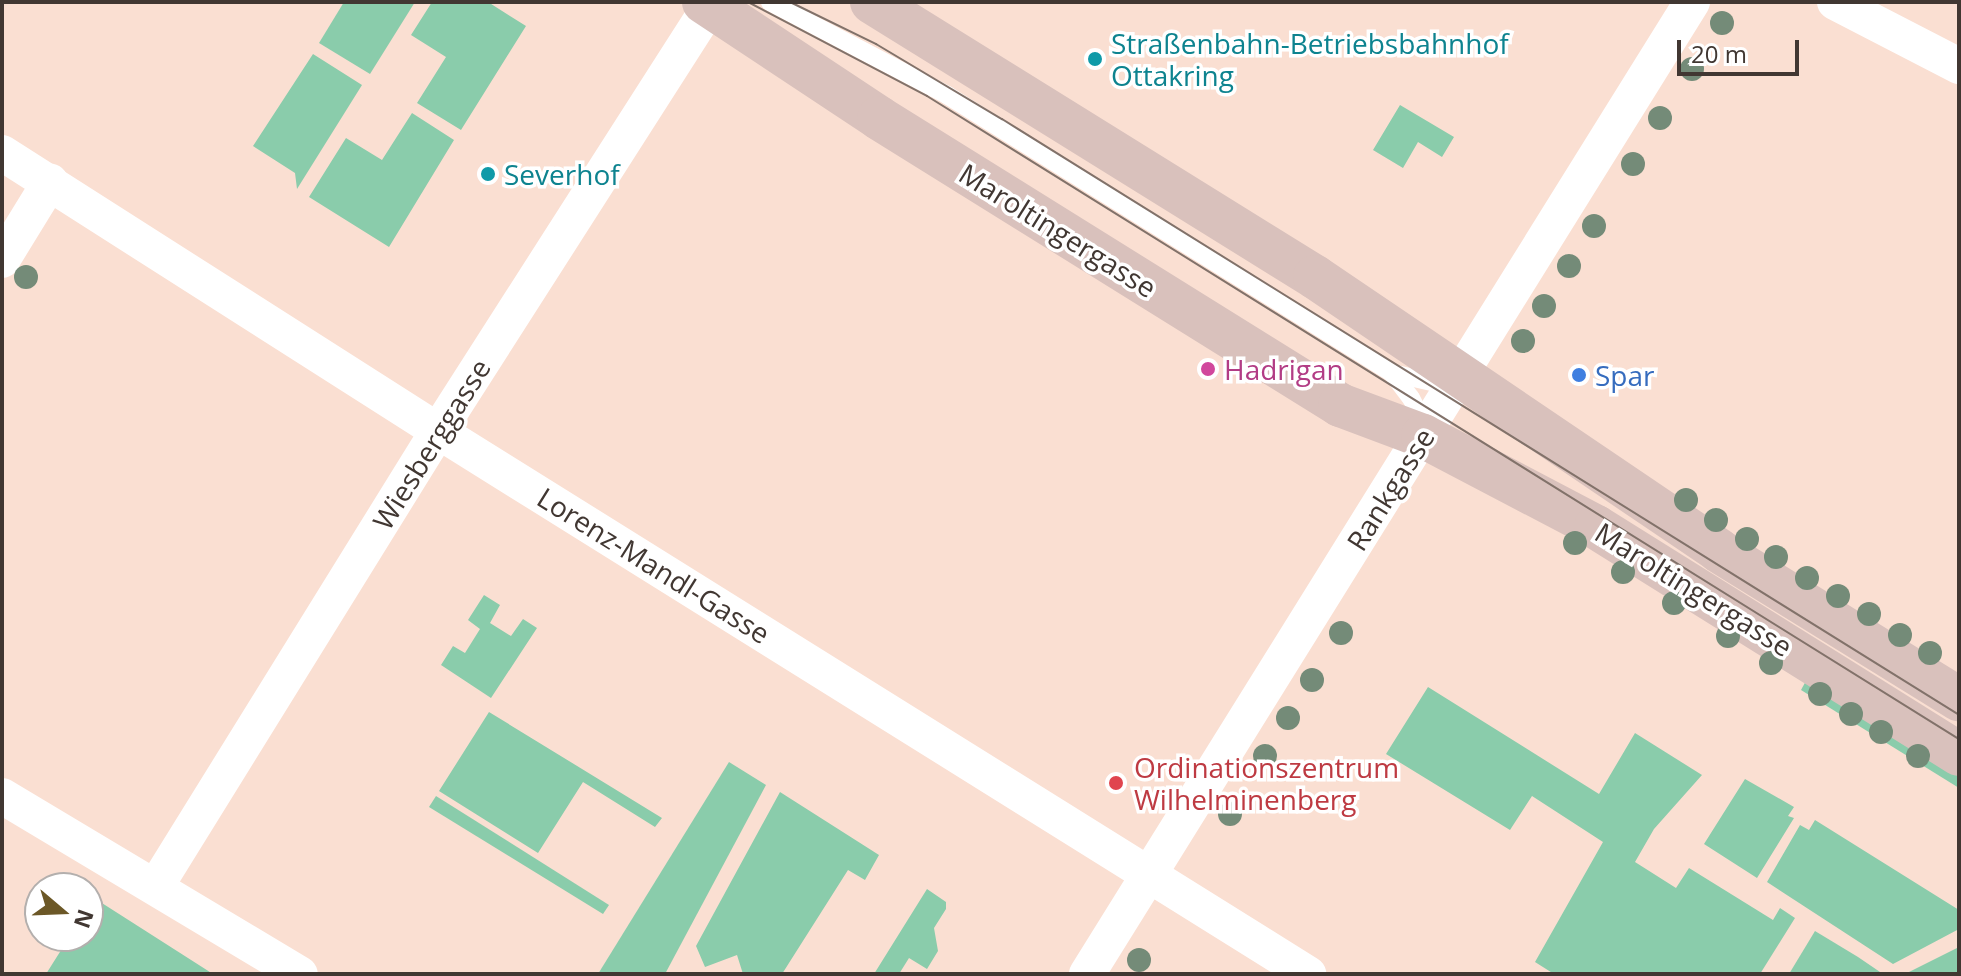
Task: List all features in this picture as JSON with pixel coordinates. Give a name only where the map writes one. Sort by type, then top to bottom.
[{"type":"main road","name":"Maroltingergasse","points":[[872,2],[1315,277],[1719,551],[1959,699]]},
{"type":"main road","name":"Maroltingergasse","points":[[707,4],[879,118],[1340,405],[1423,436],[1596,527],[1959,754]]},
{"type":"street","name":"Rankgasse","points":[[1087,974],[1692,2]]},
{"type":"street","points":[[1835,2],[1959,66]]},
{"type":"street","name":"Wiesberggasse","points":[[156,886],[707,4]]},
{"type":"street","name":"Lorenz-Mandl-Gasse","points":[[2,153],[438,431],[1308,974]]},
{"type":"street","points":[[2,260],[50,182]]},
{"type":"street","points":[[2,796],[300,974]]},
{"type":"lane","name":"Maroltingergasse","points":[[770,2],[947,95],[1392,373],[1436,383],[1459,377]]},
{"type":"lane","name":"Maroltingergasse","points":[[1392,373],[1411,398],[1424,424],[1423,436]]},
{"type":"green space","points":[[344,2],[415,2],[370,74],[319,43]]},
{"type":"green space","points":[[432,2],[488,2],[526,26],[461,130],[417,103],[446,57],[411,35]]},
{"type":"green space","points":[[313,54],[362,85],[297,189],[295,173],[253,146]]},
{"type":"green space","points":[[1400,105],[1454,137],[1442,157],[1418,142],[1403,168],[1373,150]]},
{"type":"green space","points":[[412,113],[454,140],[389,247],[309,197],[346,138],[382,160]]},
{"type":"green space","points":[[484,595],[500,605],[490,623],[511,636],[523,619],[537,628],[491,698],[441,665],[453,646],[465,653],[480,629],[468,620]]},
{"type":"green space","points":[[1807,679],[1959,774],[1959,788],[1801,690]]},
{"type":"green space","points":[[1428,687],[1599,794],[1635,733],[1702,775],[1654,829],[1635,862],[1676,888],[1689,868],[1773,920],[1780,908],[1795,918],[1760,974],[1554,974],[1535,962],[1603,842],[1532,796],[1510,830],[1386,754]]},
{"type":"green space","points":[[489,712],[662,818],[655,827],[583,782],[538,853],[439,791]]},
{"type":"green space","points":[[729,762],[766,785],[665,974],[598,974]]},
{"type":"green space","points":[[1745,779],[1794,807],[1788,816],[1794,818],[1757,878],[1704,844]]},
{"type":"green space","points":[[780,792],[879,855],[865,880],[848,870],[782,974],[743,974],[737,955],[705,967],[696,946]]},
{"type":"green space","points":[[436,796],[609,905],[603,914],[429,807]]},
{"type":"green space","points":[[1815,820],[1959,910],[1959,929],[1893,964],[1767,882],[1800,825],[1809,830]]},
{"type":"green space","points":[[927,889],[946,902],[946,909],[934,928],[938,951],[927,969],[909,958],[899,974],[874,974]]},
{"type":"green space","points":[[104,904],[213,974],[46,974],[60,952],[104,952]]},
{"type":"green space","points":[[1815,931],[1858,957],[1883,974],[1789,974]]},
{"type":"green space","points":[[1959,947],[1959,974],[1905,974]]},
{"type":"tram line","points":[[748,2],[927,96],[1959,739]]},
{"type":"tram line","points":[[790,2],[876,44],[1002,119],[1959,715]]},
{"type":"place","name":"Straßenbahn-Betriebsbahnhof Ottakring","points":[[1095,59]]},
{"type":"place","name":"Severhof","points":[[488,174]]},
{"type":"place","name":"Hadrigan","points":[[1208,369]]},
{"type":"place","name":"Spar","points":[[1579,375]]},
{"type":"place","name":"Ordinationszentrum Wilhelminenberg","points":[[1116,783]]}]
